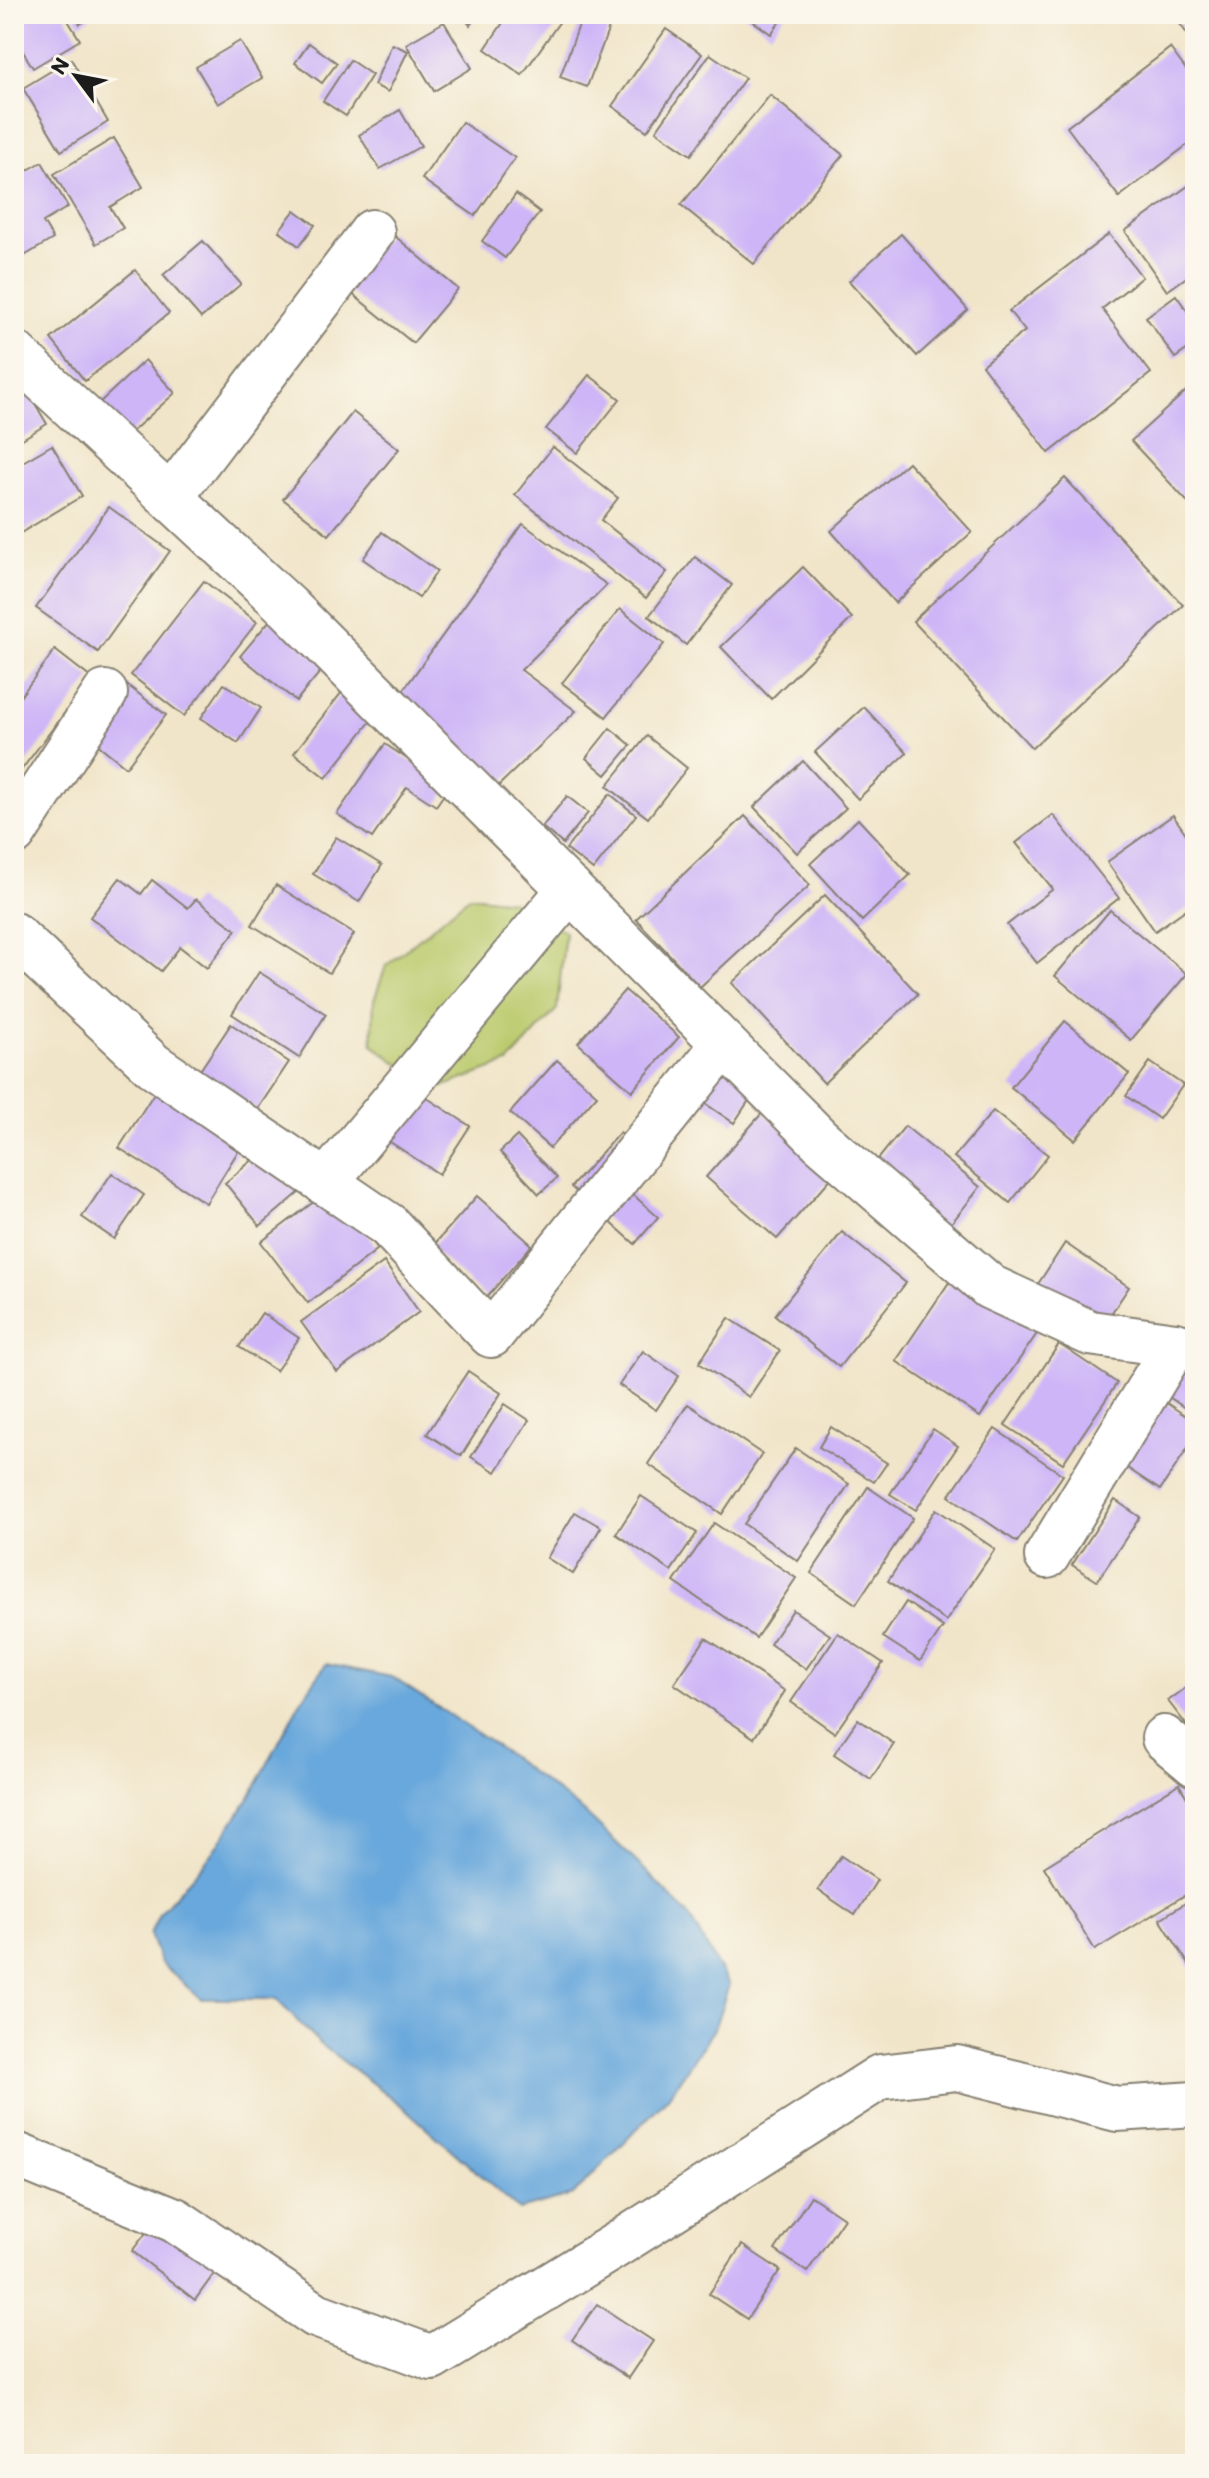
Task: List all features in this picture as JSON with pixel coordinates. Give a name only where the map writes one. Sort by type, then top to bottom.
[{"type":"street","points":[[170,498],[372,232]]},
{"type":"street","points":[[14,353],[288,607],[820,1140],[990,1287],[1090,1333],[1185,1348],[1047,1556]]},
{"type":"street","points":[[14,833],[105,693]]},
{"type":"street","points":[[325,1183],[570,889]]},
{"type":"street","points":[[14,935],[153,1065],[388,1225],[491,1335],[724,1044]]},
{"type":"street","points":[[14,2154],[175,2220],[316,2315],[432,2358],[880,2077],[957,2068],[1117,2109],[1195,2104]]},
{"type":"green space","points":[[470,896],[512,901],[565,932],[557,1009],[508,1063],[434,1090],[372,1044],[374,1000],[386,966]]},
{"type":"water","points":[[326,1664],[392,1677],[499,1748],[584,1812],[689,1916],[729,1985],[714,2029],[668,2097],[573,2195],[519,2210],[402,2106],[319,2043],[276,1999],[201,1999],[160,1963],[150,1934],[159,1914],[212,1854],[250,1797],[299,1704]]},
{"type":"building","points":[[14,14],[64,14],[80,40],[33,68],[14,37]]},
{"type":"building","points":[[74,14],[96,14],[80,24]]},
{"type":"building","points":[[461,14],[478,14],[470,25]]},
{"type":"building","points":[[509,14],[565,14],[522,75],[485,49]]},
{"type":"building","points":[[583,14],[614,14],[587,87],[560,77]]},
{"type":"building","points":[[743,14],[785,14],[771,34]]},
{"type":"building","points":[[1173,14],[1195,14],[1195,45]]},
{"type":"building","points":[[444,22],[472,68],[434,91],[406,44]]},
{"type":"building","points":[[666,29],[702,54],[647,131],[612,106]]},
{"type":"building","points":[[240,41],[262,78],[218,104],[196,67]]},
{"type":"building","points":[[309,43],[337,63],[322,83],[295,63]]},
{"type":"building","points":[[392,44],[408,51],[388,92],[374,85]]},
{"type":"building","points":[[1170,48],[1195,82],[1195,139],[1119,197],[1067,127]]},
{"type":"building","points":[[710,54],[745,78],[691,155],[656,131]]},
{"type":"building","points":[[71,59],[108,122],[61,151],[23,88]]},
{"type":"building","points":[[350,60],[372,75],[346,116],[323,101]]},
{"type":"building","points":[[770,95],[843,155],[754,264],[681,205]]},
{"type":"building","points":[[400,110],[421,146],[380,169],[359,135]]},
{"type":"building","points":[[462,122],[515,158],[475,216],[422,179]]},
{"type":"building","points":[[114,138],[143,187],[110,207],[123,228],[96,244],[54,174]]},
{"type":"building","points":[[42,162],[68,207],[43,222],[53,239],[14,262],[14,178]]},
{"type":"building","points":[[1195,181],[1195,271],[1167,291],[1125,231]]},
{"type":"building","points":[[516,194],[540,212],[505,258],[482,241]]},
{"type":"building","points":[[295,210],[315,225],[299,246],[279,231]]},
{"type":"building","points":[[390,232],[458,289],[413,343],[345,288]]},
{"type":"building","points":[[901,234],[968,310],[917,356],[849,281]]},
{"type":"building","points":[[1109,234],[1142,277],[1102,309],[1151,373],[1049,453],[982,365],[1025,331],[1009,311]]},
{"type":"building","points":[[203,241],[241,284],[201,318],[163,275]]},
{"type":"building","points":[[135,270],[169,313],[85,381],[51,339]]},
{"type":"building","points":[[1176,295],[1195,322],[1195,344],[1175,358],[1146,317]]},
{"type":"building","points":[[145,360],[175,393],[127,436],[98,404]]},
{"type":"building","points":[[14,368],[47,424],[14,444]]},
{"type":"building","points":[[589,375],[620,399],[577,453],[546,429]]},
{"type":"building","points":[[1195,383],[1195,510],[1131,441]]},
{"type":"building","points":[[353,412],[399,449],[329,535],[283,499]]},
{"type":"building","points":[[52,445],[82,496],[14,537],[14,467]]},
{"type":"building","points":[[553,447],[618,498],[601,520],[667,572],[646,598],[515,495]]},
{"type":"building","points":[[908,462],[972,532],[895,603],[831,531]]},
{"type":"building","points":[[1065,478],[1183,605],[1032,748],[913,621]]},
{"type":"building","points":[[109,507],[170,551],[98,652],[36,608]]},
{"type":"building","points":[[523,524],[607,585],[521,670],[576,711],[493,791],[397,699]]},
{"type":"building","points":[[382,532],[437,571],[419,598],[363,559]]},
{"type":"building","points":[[695,557],[732,585],[686,645],[649,616]]},
{"type":"building","points":[[803,567],[852,618],[771,699],[721,647]]},
{"type":"building","points":[[204,581],[257,622],[184,716],[131,675]]},
{"type":"building","points":[[620,609],[664,644],[606,717],[562,683]]},
{"type":"building","points":[[270,620],[326,665],[296,701],[240,656]]},
{"type":"building","points":[[55,650],[91,678],[16,777],[14,705]]},
{"type":"building","points":[[126,684],[166,715],[126,767],[86,735]]},
{"type":"building","points":[[224,684],[261,708],[238,743],[201,718]]},
{"type":"building","points":[[342,692],[374,717],[326,778],[294,753]]},
{"type":"building","points":[[864,707],[907,753],[858,799],[815,752]]},
{"type":"building","points":[[610,728],[631,745],[606,775],[586,758]]},
{"type":"building","points":[[647,736],[687,768],[648,818],[607,786]]},
{"type":"building","points":[[385,744],[449,787],[436,806],[407,787],[372,838],[337,814]]},
{"type":"building","points":[[803,761],[846,808],[797,853],[754,807]]},
{"type":"building","points":[[610,794],[636,815],[593,870],[566,849]]},
{"type":"building","points":[[567,796],[588,813],[563,844],[542,827]]},
{"type":"building","points":[[1053,815],[1119,898],[1037,963],[1007,925],[1053,889],[1016,843]]},
{"type":"building","points":[[1173,815],[1195,847],[1195,903],[1155,931],[1107,862]]},
{"type":"building","points":[[745,816],[810,885],[700,987],[636,919]]},
{"type":"building","points":[[858,819],[910,875],[862,921],[810,864]]},
{"type":"building","points":[[336,837],[382,865],[359,902],[313,874]]},
{"type":"building","points":[[120,878],[141,894],[152,880],[188,908],[196,899],[236,930],[207,968],[180,947],[161,971],[90,917]]},
{"type":"building","points":[[276,885],[354,934],[329,973],[252,925]]},
{"type":"building","points":[[825,895],[918,994],[824,1083],[732,983]]},
{"type":"building","points":[[1110,910],[1187,974],[1131,1040],[1055,976]]},
{"type":"building","points":[[259,972],[326,1014],[299,1058],[232,1014]]},
{"type":"building","points":[[625,990],[679,1037],[632,1091],[578,1043]]},
{"type":"building","points":[[1065,1021],[1129,1074],[1075,1140],[1011,1087]]},
{"type":"building","points":[[231,1024],[289,1062],[257,1110],[199,1072]]},
{"type":"building","points":[[557,1060],[597,1095],[550,1148],[510,1113]]},
{"type":"building","points":[[1150,1062],[1183,1085],[1159,1119],[1126,1096]]},
{"type":"building","points":[[720,1064],[757,1088],[734,1123],[697,1098]]},
{"type":"building","points":[[170,1068],[256,1122],[206,1203],[119,1148]]},
{"type":"building","points":[[412,1088],[470,1126],[439,1174],[381,1136]]},
{"type":"building","points":[[993,1111],[1048,1155],[1010,1203],[954,1157]]},
{"type":"building","points":[[763,1112],[834,1175],[777,1239],[706,1177]]},
{"type":"building","points":[[905,1126],[980,1187],[946,1230],[871,1168]]},
{"type":"building","points":[[620,1132],[646,1155],[620,1183],[658,1217],[635,1244],[571,1187]]},
{"type":"building","points":[[517,1136],[557,1178],[539,1194],[500,1152]]},
{"type":"building","points":[[279,1138],[314,1180],[260,1226],[225,1183]]},
{"type":"building","points":[[112,1173],[144,1195],[114,1239],[82,1217]]},
{"type":"building","points":[[332,1188],[378,1249],[308,1303],[261,1242]]},
{"type":"building","points":[[477,1196],[532,1245],[486,1298],[431,1248]]},
{"type":"building","points":[[842,1232],[906,1283],[839,1367],[775,1315]]},
{"type":"building","points":[[1065,1243],[1129,1287],[1100,1330],[1036,1287]]},
{"type":"building","points":[[384,1262],[419,1312],[337,1372],[301,1322]]},
{"type":"building","points":[[954,1275],[1038,1332],[980,1417],[896,1361]]},
{"type":"building","points":[[262,1313],[299,1338],[276,1371],[239,1347]]},
{"type":"building","points":[[729,1318],[780,1351],[749,1397],[699,1363]]},
{"type":"building","points":[[1059,1344],[1117,1383],[1063,1463],[1005,1425]]},
{"type":"building","points":[[643,1351],[679,1376],[656,1410],[619,1385]]},
{"type":"building","points":[[1183,1355],[1195,1363],[1195,1415],[1159,1390]]},
{"type":"building","points":[[468,1371],[501,1393],[461,1456],[427,1434]]},
{"type":"building","points":[[1156,1396],[1195,1422],[1195,1437],[1160,1490],[1114,1459]]},
{"type":"building","points":[[505,1404],[529,1420],[496,1472],[471,1457]]},
{"type":"building","points":[[688,1404],[762,1454],[722,1514],[648,1464]]},
{"type":"building","points":[[831,1427],[887,1463],[874,1482],[819,1447]]},
{"type":"building","points":[[933,1429],[958,1446],[916,1510],[890,1494]]},
{"type":"building","points":[[995,1429],[1063,1475],[1017,1542],[949,1496]]},
{"type":"building","points":[[796,1448],[849,1484],[798,1561],[744,1524]]},
{"type":"building","points":[[868,1487],[913,1518],[856,1604],[811,1573]]},
{"type":"building","points":[[641,1496],[697,1533],[671,1571],[616,1534]]},
{"type":"building","points":[[1115,1500],[1140,1517],[1097,1581],[1072,1565]]},
{"type":"building","points":[[936,1509],[995,1549],[946,1621],[888,1581]]},
{"type":"building","points":[[575,1512],[601,1527],[573,1574],[547,1558]]},
{"type":"building","points":[[714,1523],[796,1578],[756,1638],[674,1582]]},
{"type":"building","points":[[906,1602],[943,1627],[920,1661],[883,1637]]},
{"type":"building","points":[[793,1610],[830,1635],[806,1669],[770,1644]]},
{"type":"building","points":[[838,1633],[883,1663],[835,1733],[791,1702]]},
{"type":"building","points":[[706,1638],[785,1691],[754,1738],[674,1684]]},
{"type":"building","points":[[1195,1681],[1195,1736],[1168,1701]]},
{"type":"building","points":[[858,1719],[894,1744],[871,1779],[834,1754]]},
{"type":"building","points":[[1179,1784],[1195,1811],[1195,1889],[1095,1950],[1044,1867]]},
{"type":"building","points":[[841,1856],[877,1880],[855,1915],[818,1890]]},
{"type":"building","points":[[1195,1897],[1195,1974],[1160,1919]]},
{"type":"building","points":[[811,2196],[844,2218],[807,2272],[775,2250]]},
{"type":"building","points":[[157,2219],[219,2267],[195,2300],[132,2251]]},
{"type":"building","points":[[742,2245],[780,2270],[747,2319],[709,2294]]},
{"type":"building","points":[[597,2304],[653,2341],[628,2378],[572,2340]]}]
